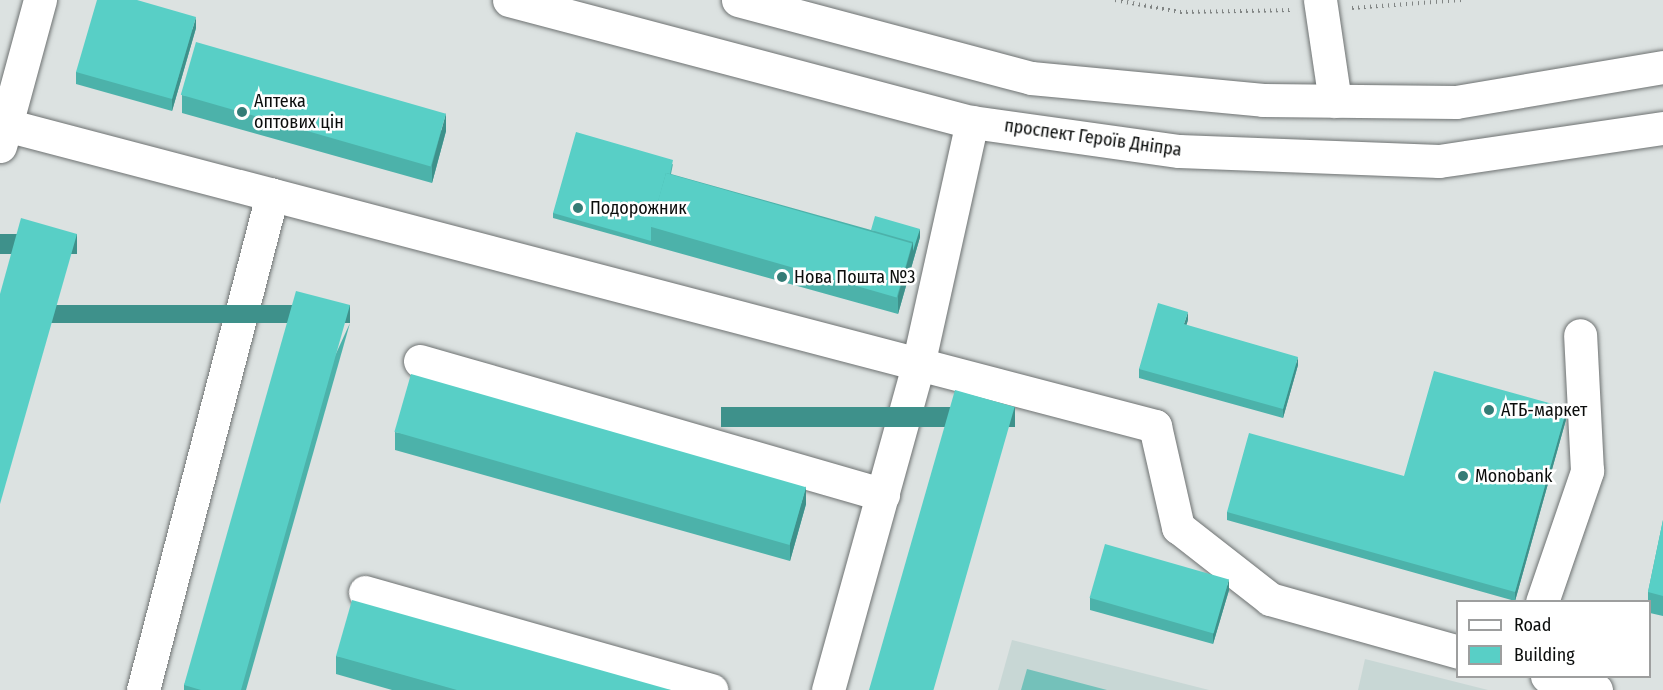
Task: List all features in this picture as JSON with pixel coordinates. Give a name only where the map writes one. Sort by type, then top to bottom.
[{"type":"street","points":[[40,0],[2,131],[272,195],[1155,426],[1178,527],[1270,599],[1456,650]]},
{"type":"street","points":[[738,0],[1031,78],[1263,100],[1456,102],[1663,67]]},
{"type":"street","points":[[1320,0],[1335,101]]},
{"type":"street","name":"проспект Героїв Дніпра","points":[[528,2],[972,122],[1179,151],[1439,160],[1663,129]]},
{"type":"street","points":[[828,690],[918,365],[972,122]]},
{"type":"street","points":[[143,690],[272,195]]},
{"type":"street","points":[[1543,600],[1587,471],[1581,335]]},
{"type":"street","points":[[420,361],[883,495]]},
{"type":"street","points":[[365,592],[711,690]]},
{"type":"street","points":[[1554,678],[1596,690]]},
{"type":"shaded area","points":[[1012,640],[1209,690],[998,690]]},
{"type":"shaded area","points":[[1365,659],[1488,690],[1358,690]]},
{"type":"shaded area","points":[[1027,669],[1107,690],[1021,690]]},
{"type":"building","points":[[97,0],[137,0],[196,17],[172,99],[76,72]]},
{"type":"building","points":[[196,42],[446,114],[431,167],[181,95]]},
{"type":"building","points":[[576,132],[673,160],[670,174],[666,173],[651,227],[651,241],[553,213]]},
{"type":"building","points":[[666,173],[912,244],[897,297],[651,227]]},
{"type":"building","points":[[875,216],[920,229],[913,251],[913,242],[871,230]]},
{"type":"building","points":[[21,218],[77,234],[0,504],[0,294]]},
{"type":"building","points":[[296,291],[350,305],[241,690],[201,690],[184,685]]},
{"type":"building","points":[[1158,303],[1188,312],[1184,324],[1298,357],[1283,409],[1139,369]]},
{"type":"building","points":[[1434,371],[1567,408],[1515,592],[1227,512],[1249,433],[1404,476]]},
{"type":"building","points":[[411,374],[806,487],[790,545],[394,432]]},
{"type":"building","points":[[955,390],[1015,407],[933,690],[869,690]]},
{"type":"building","points":[[1663,520],[1663,596],[1648,592]]},
{"type":"building","points":[[1105,544],[1229,580],[1214,633],[1090,598]]},
{"type":"building","points":[[352,600],[671,690],[457,690],[336,656]]},
{"type":"place","name":"Аптека оптових цін","points":[[242,112]]},
{"type":"place","name":"Подорожник","points":[[578,208]]},
{"type":"place","name":"Нова Пошта №3","points":[[782,277]]},
{"type":"place","name":"АТБ-маркет","points":[[1489,410]]},
{"type":"place","name":"Monobank","points":[[1463,476]]}]
